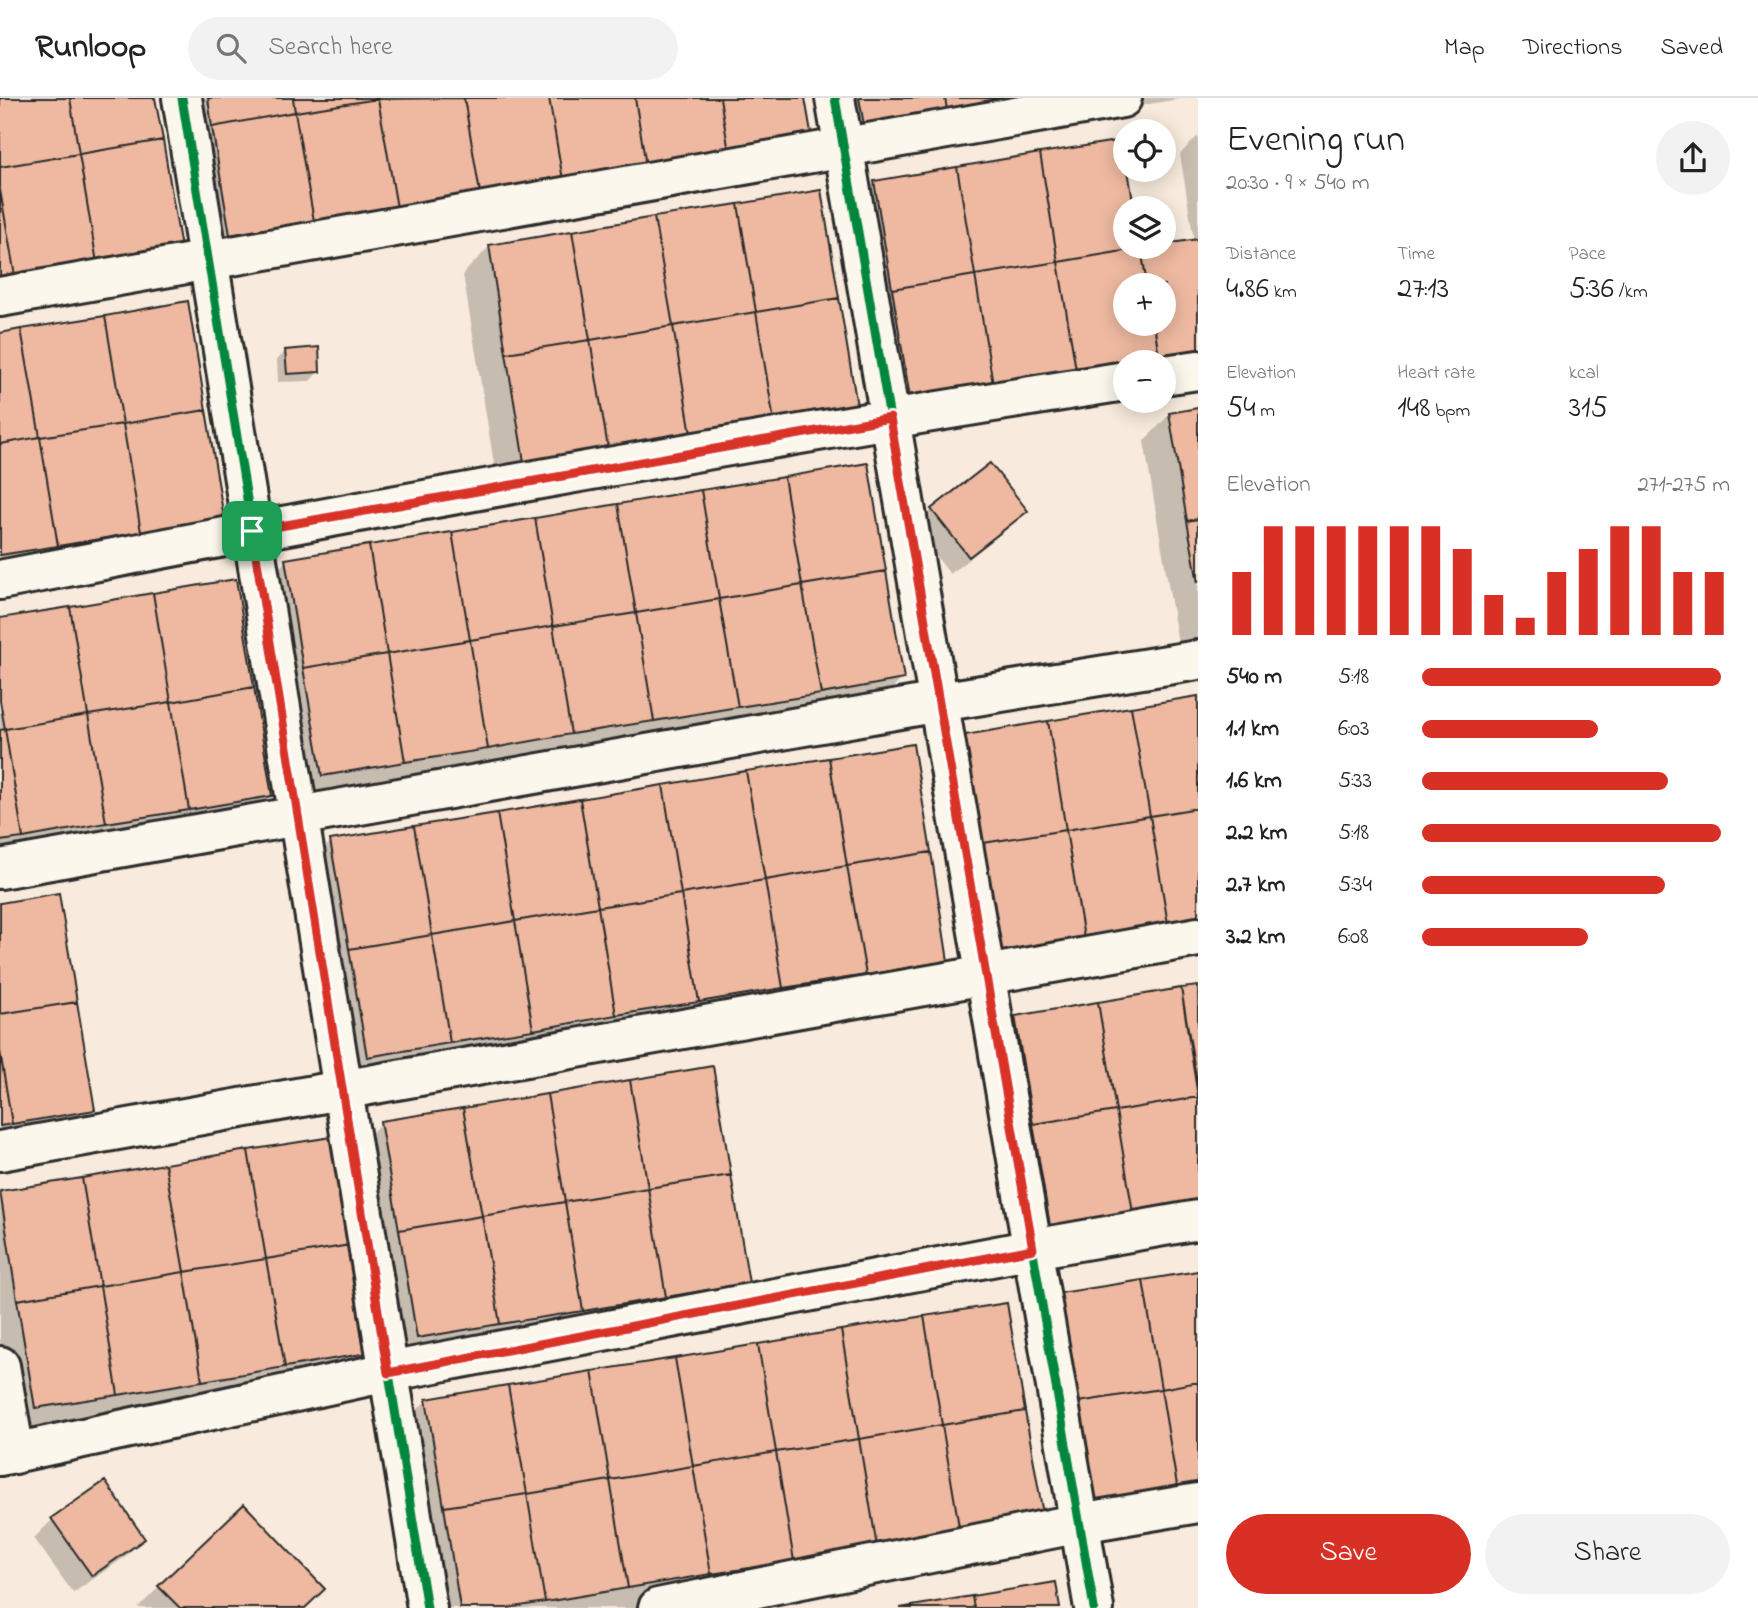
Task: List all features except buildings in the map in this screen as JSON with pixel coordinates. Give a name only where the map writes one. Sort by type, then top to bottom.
[{"type":"street","points":[[182,98],[427,1608]]},
{"type":"street","points":[[835,98],[1094,1608]]},
{"type":"street","points":[[0,297],[1122,98]]},
{"type":"street","points":[[1176,373],[1198,370]]},
{"type":"street","points":[[0,580],[252,531],[890,418],[1113,383]]},
{"type":"street","points":[[0,869],[939,702],[1198,660]]},
{"type":"street","points":[[0,1151],[1198,937]]},
{"type":"street","points":[[0,1366],[7,1455],[388,1373],[1033,1249],[1198,1220]]},
{"type":"street","points":[[658,1608],[1080,1523],[1198,1503]]},
{"type":"cycle path","points":[[182,98],[427,1608]]},
{"type":"cycle path","points":[[835,98],[1094,1608]]},
{"type":"route","points":[[890,418],[1033,1249],[388,1373],[252,531],[890,418]]}]
